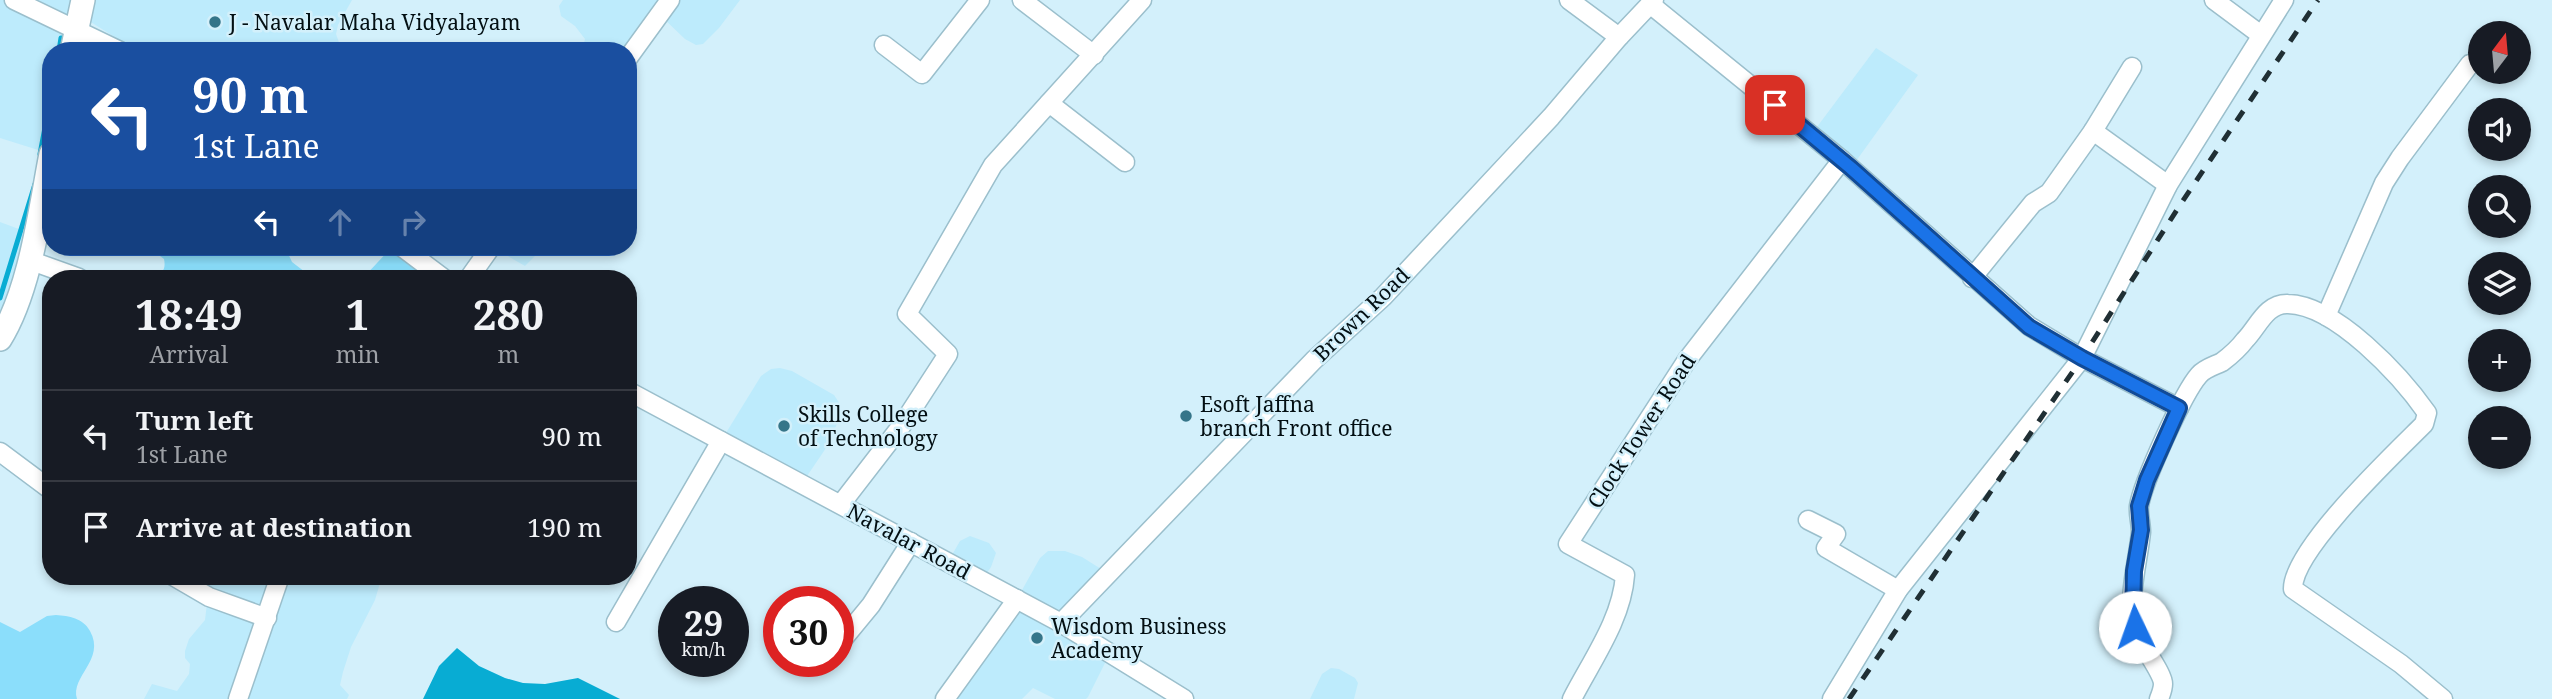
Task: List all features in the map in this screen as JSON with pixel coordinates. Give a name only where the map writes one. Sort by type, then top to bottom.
[{"type":"main road","points":[[74,40],[83,0]]},
{"type":"main road","points":[[0,339],[12,320],[29,260],[42,198]]},
{"type":"street","points":[[14,0],[74,40]]},
{"type":"street","points":[[637,46],[670,0]]},
{"type":"street","points":[[884,45],[922,74],[980,0]]},
{"type":"street","points":[[1022,0],[1094,55]]},
{"type":"street","points":[[841,504],[902,425],[948,354],[908,314],[993,165],[1142,0]]},
{"type":"street","points":[[1569,0],[1619,37]]},
{"type":"street","points":[[2214,0],[2261,34]]},
{"type":"street","points":[[1832,699],[1898,590],[2082,358],[2168,185],[2284,0]]},
{"type":"street","points":[[1652,2],[1842,160],[2029,327],[2179,408]]},
{"type":"street","name":"Brown Road","points":[[1061,623],[1314,360],[1383,297],[1551,117],[1652,2]]},
{"type":"street","points":[[1972,278],[2033,203],[2049,193],[2093,131],[2132,67]]},
{"type":"street","points":[[2326,316],[2384,183],[2468,67]]},
{"type":"street","points":[[1049,103],[1125,162]]},
{"type":"street","points":[[2093,131],[2168,185]]},
{"type":"street","name":"Clock Tower Road","points":[[1572,699],[1617,615],[1624,594],[1625,575],[1567,544],[1687,360],[1842,160]]},
{"type":"street","points":[[414,256],[432,270]]},
{"type":"street","points":[[29,260],[57,270]]},
{"type":"street","points":[[2159,699],[2164,682],[2140,643],[2133,614],[2134,571],[2141,530],[2139,506],[2147,480],[2179,408],[2199,374],[2223,361],[2242,344],[2272,308],[2287,303],[2326,316],[2359,339],[2408,386],[2427,413],[2427,419],[2357,491],[2327,527],[2295,572],[2292,589],[2401,664],[2443,699]]},
{"type":"street","name":"Navalar Road","points":[[637,396],[1061,623],[1173,696]]},
{"type":"street","points":[[617,622],[721,441]]},
{"type":"street","points":[[0,452],[42,483]]},
{"type":"street","points":[[1808,520],[1836,534],[1826,548],[1898,590]]},
{"type":"street","points":[[854,626],[871,605],[911,542]]},
{"type":"street","points":[[188,585],[209,597],[267,618]]},
{"type":"street","points":[[238,699],[277,585]]},
{"type":"street","points":[[945,699],[1017,599]]},
{"type":"shaded area","points":[[0,0],[83,0],[74,42],[42,42],[42,151],[0,138]]},
{"type":"shaded area","name":"J - Navalar Maha Vidyalayam","points":[[92,0],[352,0],[338,25],[336,34],[339,42],[123,42],[86,19]]},
{"type":"shaded area","points":[[563,0],[740,0],[719,28],[703,44],[696,45],[685,39],[660,15],[636,42],[584,42],[585,39],[575,26],[561,16],[559,6]]},
{"type":"shaded area","points":[[1876,48],[1918,75],[1851,168],[1811,135]]},
{"type":"shaded area","points":[[0,222],[35,235],[0,339]]},
{"type":"shaded area","points":[[160,256],[289,256],[302,270],[163,270],[164,259]]},
{"type":"shaded area","points":[[384,256],[414,256],[432,270],[370,270]]},
{"type":"shaded area","points":[[508,256],[535,256],[525,266]]},
{"type":"shaded area","name":"Skills College of Technology","points":[[771,369],[792,371],[834,395],[842,413],[826,448],[801,485],[721,441],[761,376]]},
{"type":"shaded area","points":[[970,536],[989,543],[996,553],[982,580],[948,562],[960,541]]},
{"type":"shaded area","name":"Wisdom Business Academy","points":[[1048,551],[1065,551],[1082,557],[1109,574],[1061,623],[1110,653],[1088,697],[1055,699],[1033,688],[1022,699],[945,699],[1017,599],[1040,558]]},
{"type":"shaded area","points":[[184,585],[379,585],[375,600],[351,647],[343,672],[340,685],[349,695],[347,699],[144,699],[152,684],[177,691],[189,674],[190,664],[185,658],[185,651],[189,639],[205,620],[207,603]]},
{"type":"shaded area","points":[[47,616],[80,620],[90,631],[94,641],[91,659],[78,683],[77,699],[0,699],[0,622],[20,632]]},
{"type":"shaded area","points":[[457,648],[479,666],[505,678],[523,683],[545,684],[578,678],[620,699],[423,699],[439,666]]},
{"type":"shaded area","points":[[1331,668],[1339,669],[1355,678],[1358,683],[1354,699],[1310,699],[1322,674]]},
{"type":"waterway","points":[[60,42],[61,38]]},
{"type":"waterway","points":[[40,154],[42,143]]},
{"type":"waterway","points":[[0,298],[35,184]]},
{"type":"railway","points":[[1849,699],[2082,358],[2182,202],[2318,0]]},
{"type":"place","name":"J - Navalar Maha Vidyalayam","points":[[215,22]]},
{"type":"place","name":"Esoft Jaffna branch Front office","points":[[1186,416]]},
{"type":"place","name":"Skills College of Technology","points":[[784,426]]},
{"type":"place","name":"Wisdom Business Academy","points":[[1037,638]]},
{"type":"route","points":[[1775,105],[1851,168],[2029,327],[2179,408],[2147,480],[2139,506],[2141,530],[2134,571],[2135,627]]}]
